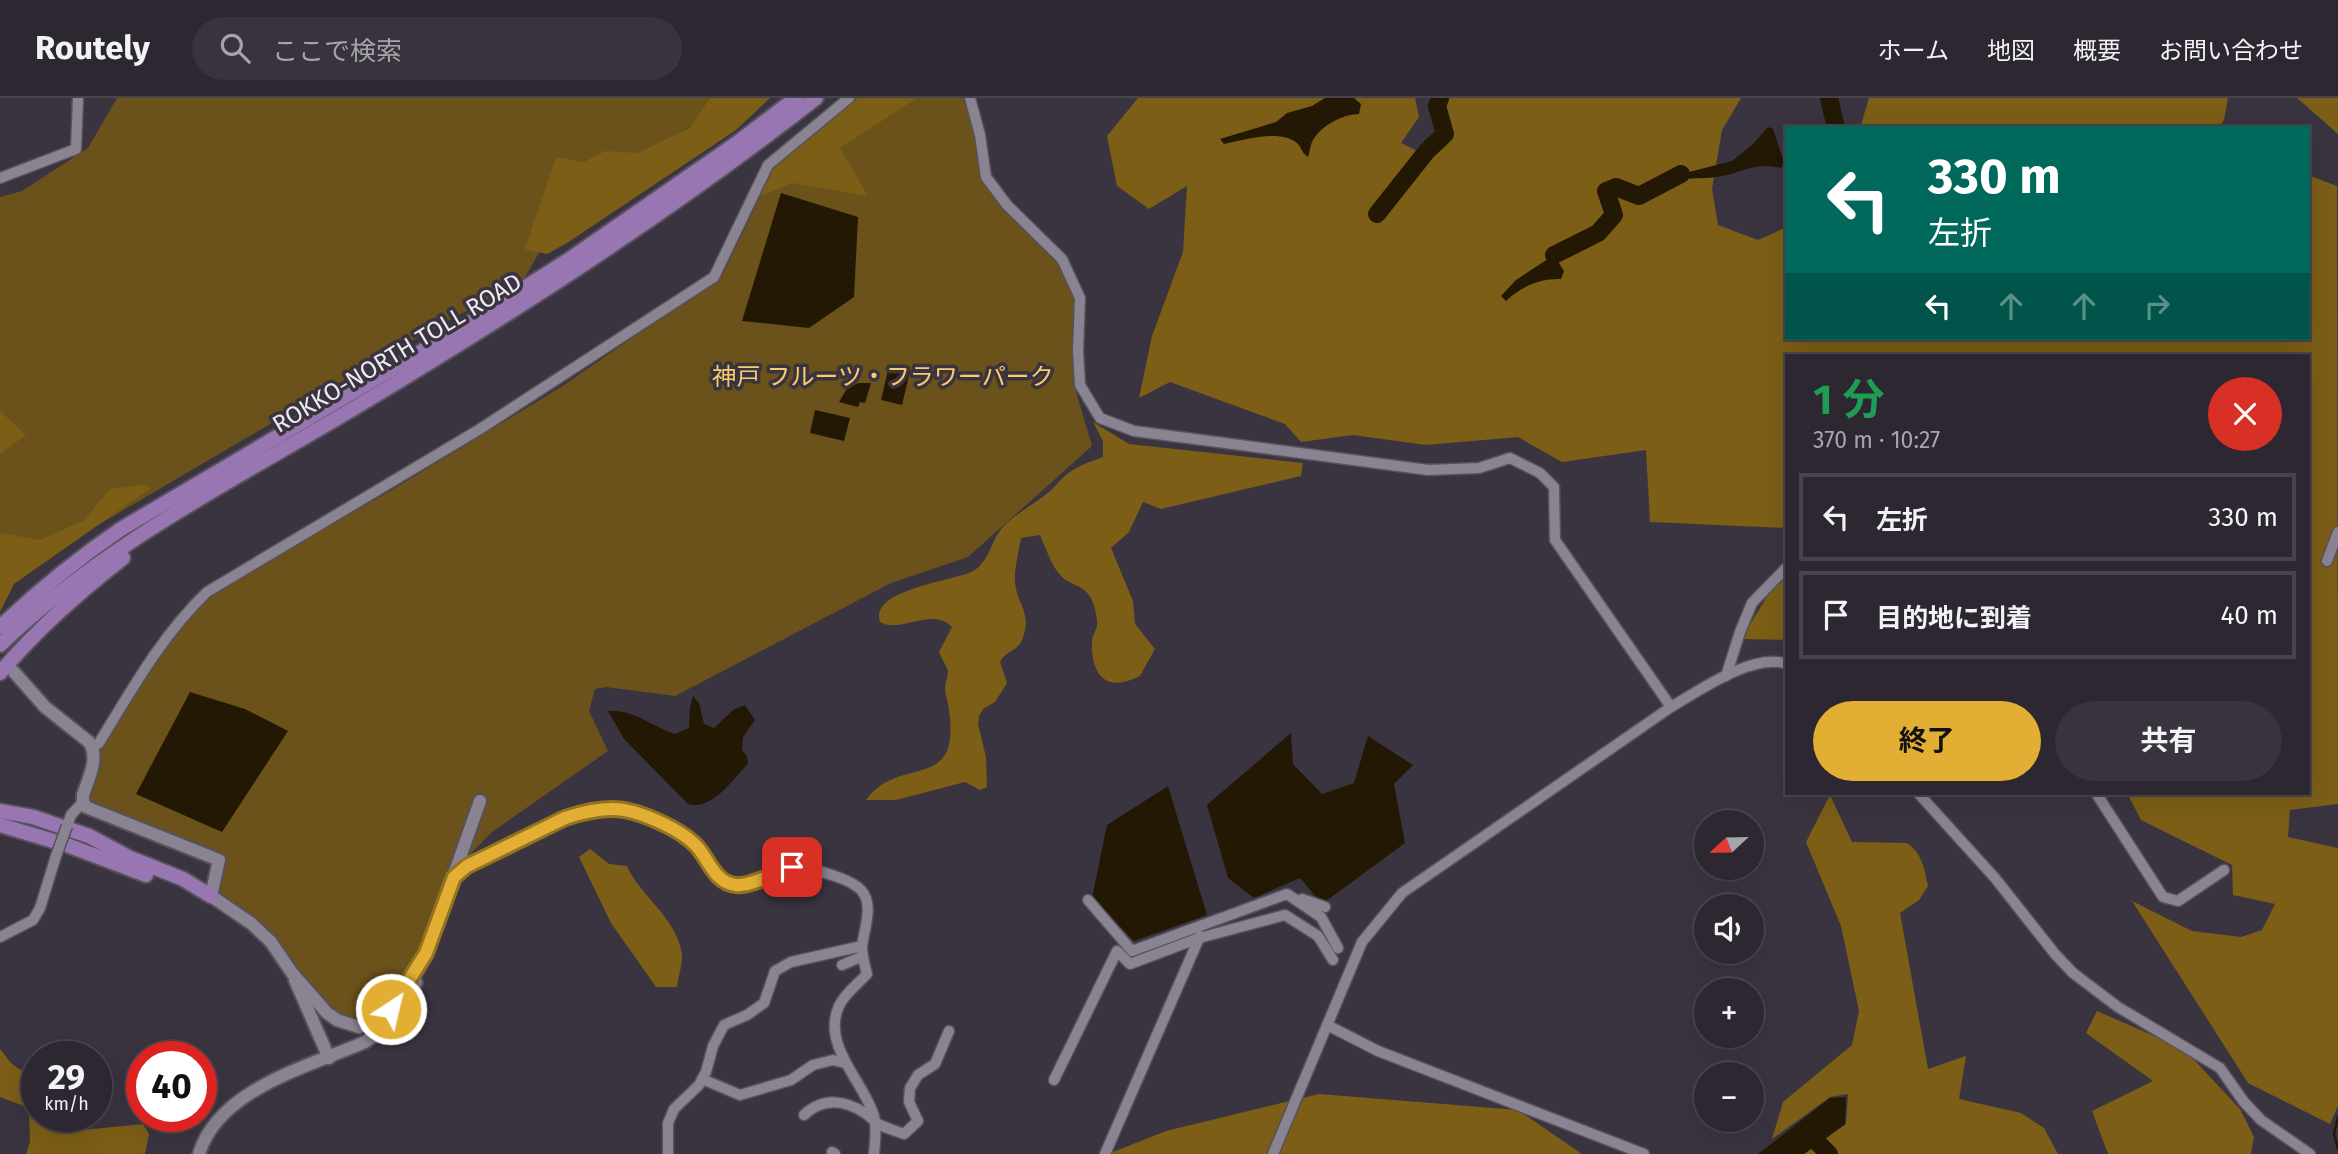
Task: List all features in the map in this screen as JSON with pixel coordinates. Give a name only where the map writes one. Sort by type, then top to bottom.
[{"type":"main road","name":"ROKKO-NORTH TOLL ROAD","points":[[0,627],[76,560],[121,529],[463,327],[570,260],[796,98]]},
{"type":"main road","name":"ROKKO-NORTH TOLL ROAD","points":[[0,645],[38,609],[129,543],[458,345],[566,276],[641,227],[816,98]]},
{"type":"main road","points":[[7,673],[42,626],[74,596],[214,490]]},
{"type":"main road","points":[[0,615],[39,590]]},
{"type":"main road","points":[[2,817],[33,817],[89,836],[127,862],[180,888],[211,897]]},
{"type":"main road","points":[[2,817],[26,839],[127,862]]},
{"type":"street","points":[[0,178],[76,149],[78,98]]},
{"type":"street","points":[[93,748],[99,744],[135,684],[186,612],[206,592],[480,429],[714,276],[768,164],[849,98]]},
{"type":"street","points":[[970,98],[980,135],[986,177],[1007,205],[1062,259],[1080,298],[1080,385],[1100,418],[1134,431],[1428,470],[1479,468],[1510,458],[1540,473],[1554,487],[1555,540],[1671,707]]},
{"type":"street","points":[[2327,561],[2338,532]]},
{"type":"street","points":[[1726,676],[1752,603],[1785,569]]},
{"type":"street","points":[[1273,1154],[1362,943],[1402,893],[1671,707],[1726,676],[1763,661],[1785,664]]},
{"type":"street","points":[[0,937],[33,920],[40,908],[71,815],[83,802],[95,757],[89,742],[7,673]]},
{"type":"street","points":[[1920,795],[1995,878],[2073,973],[2092,990],[2118,1007],[2220,1068],[2244,1102],[2261,1120],[2310,1154]]},
{"type":"street","points":[[2097,795],[2163,897],[2178,901],[2224,870]]},
{"type":"street","points":[[199,1154],[230,1107],[266,1083],[372,1038],[396,1017],[409,998],[480,801]]},
{"type":"street","points":[[83,802],[86,807],[98,813],[219,860],[211,897],[252,924],[271,942],[292,973],[327,1013],[337,1020],[359,1027],[391,1009],[426,953]]},
{"type":"street","points":[[454,877],[467,866],[565,818],[582,812],[614,808],[646,817],[682,834],[698,846],[720,879],[733,885],[742,886],[792,867],[808,869],[850,883],[862,891],[866,901],[863,951],[867,974],[838,1007],[835,1026],[845,1063],[862,1088],[875,1123],[874,1154]]},
{"type":"street","points":[[1088,900],[1132,951],[1287,894],[1325,907]]},
{"type":"street","points":[[1287,894],[1321,917],[1338,948]]},
{"type":"street","points":[[1054,1080],[1116,951],[1130,964],[1199,938],[1285,915],[1318,936],[1333,960]]},
{"type":"street","points":[[1105,1154],[1202,927]]},
{"type":"street","points":[[842,965],[863,951]]},
{"type":"street","points":[[668,1154],[668,1123],[674,1109],[699,1086],[713,1046],[724,1025],[747,1015],[764,1003],[775,971],[792,962],[863,951]]},
{"type":"street","points":[[292,973],[329,1058]]},
{"type":"street","points":[[1327,1025],[1378,1051],[1644,1154]]},
{"type":"street","points":[[804,1115],[811,1108],[830,1101],[847,1103],[869,1115],[875,1123],[904,1134],[918,1121],[909,1102],[910,1088],[918,1075],[934,1063],[949,1031]]},
{"type":"street","points":[[702,1079],[740,1095],[790,1080],[813,1065],[833,1060],[845,1063]]},
{"type":"green space","points":[[117,98],[746,98],[560,216],[524,279],[410,342],[93,528],[0,560],[0,197],[22,191],[88,148]]},
{"type":"green space","name":"神戸 フルーツ・フラワーパーク","points":[[856,98],[963,98],[977,134],[983,178],[1059,262],[1074,297],[1074,385],[1092,446],[968,557],[891,583],[675,696],[606,687],[595,689],[589,711],[608,751],[492,832],[447,878],[413,979],[399,1002],[358,1020],[338,1016],[324,1004],[264,931],[211,896],[221,858],[86,803],[97,755],[140,680],[189,614],[211,594],[390,491],[561,387],[722,276],[774,167]]},
{"type":"shaded area","points":[[710,98],[770,98],[736,130],[567,243],[547,254],[525,249],[556,157],[584,162],[605,151],[638,153],[690,128]]},
{"type":"shaded area","points":[[858,98],[917,98],[840,148],[868,196],[792,183],[760,196],[774,167]]},
{"type":"shaded area","points":[[1138,98],[1415,98],[1419,117],[1401,143],[1420,152],[1443,127],[1432,98],[1741,98],[1722,130],[1712,189],[1718,225],[1758,240],[1785,228],[1785,340],[2310,340],[2310,176],[2337,186],[2338,804],[2290,810],[2288,837],[2338,848],[2338,1106],[2330,1124],[2248,1083],[2132,901],[2192,931],[2241,937],[2262,930],[2275,904],[2233,895],[2232,865],[2141,820],[2128,795],[2310,795],[2310,354],[1785,354],[1785,528],[1650,522],[1646,450],[1562,462],[1518,437],[1426,445],[1353,435],[1301,442],[1285,424],[1170,382],[1139,398],[1152,336],[1183,252],[1187,186],[1149,209],[1117,186],[1107,136]]},
{"type":"shaded area","points":[[1325,98],[1354,98],[1361,104],[1359,114],[1340,119],[1321,130],[1312,142],[1308,157],[1298,144],[1283,137],[1262,136],[1224,144],[1220,139],[1276,122],[1287,113],[1312,106]]},
{"type":"shaded area","points":[[1869,98],[2228,98],[2224,120],[2220,126],[1861,126]]},
{"type":"shaded area","points":[[2297,98],[2338,98],[2338,134]]},
{"type":"shaded area","points":[[1768,127],[1773,129],[1784,162],[1781,168],[1761,166],[1719,177],[1679,179],[1681,174],[1732,161]]},
{"type":"shaded area","points":[[781,193],[858,217],[854,297],[809,328],[742,321]]},
{"type":"shaded area","points":[[1554,255],[1564,271],[1561,279],[1531,284],[1506,301],[1501,296],[1516,280]]},
{"type":"shaded area","points":[[889,366],[910,371],[902,405],[881,400]]},
{"type":"shaded area","points":[[858,383],[871,383],[865,403],[860,402],[858,407],[839,402],[846,390]]},
{"type":"shaded area","points":[[815,410],[850,418],[844,441],[810,433]]},
{"type":"shaded area","points":[[0,411],[26,435],[0,454]]},
{"type":"shaded area","points":[[1093,422],[1129,444],[1303,463],[1301,476],[1161,509],[1143,502],[1129,532],[1111,548],[1133,601],[1135,624],[1155,649],[1140,676],[1128,681],[1110,682],[1103,678],[1094,664],[1092,641],[1097,619],[1089,595],[1059,574],[1040,535],[1021,538],[1015,582],[1025,616],[1025,631],[1020,644],[1000,662],[1007,683],[995,702],[983,709],[979,716],[978,724],[986,757],[987,787],[980,790],[965,782],[896,800],[866,800],[880,786],[895,778],[938,763],[947,751],[950,733],[945,688],[948,672],[939,652],[952,627],[935,619],[888,625],[880,622],[880,611],[899,594],[977,568],[1007,523],[1049,492],[1070,472],[1103,457],[1103,441]]},
{"type":"shaded area","points":[[144,485],[151,488],[14,584],[0,612],[0,533],[40,540],[83,521],[110,489]]},
{"type":"shaded area","points":[[1785,567],[1785,640],[1741,639]]},
{"type":"shaded area","points":[[190,692],[245,709],[288,731],[222,832],[136,794]]},
{"type":"shaded area","points":[[693,696],[699,703],[704,724],[714,728],[733,710],[745,705],[755,720],[743,737],[742,750],[747,756],[748,764],[721,793],[697,805],[688,804],[624,739],[608,711],[626,713],[675,734],[689,728]]},
{"type":"shaded area","points":[[1291,733],[1293,764],[1322,794],[1354,783],[1368,736],[1413,765],[1394,784],[1405,843],[1322,904],[1300,878],[1254,898],[1228,878],[1207,805]]},
{"type":"shaded area","points":[[1168,786],[1207,915],[1134,941],[1092,898],[1107,825]]},
{"type":"shaded area","points":[[1830,795],[1852,842],[1906,843],[1922,861],[1928,886],[1919,900],[1900,913],[1928,1069],[1966,1056],[1959,1099],[2021,1113],[2044,1128],[2058,1154],[1804,1154],[1846,1124],[1848,1094],[1830,1097],[1772,1139],[1783,1102],[1852,1045],[1859,1011],[1841,926],[1806,842]]},
{"type":"shaded area","points":[[590,849],[609,864],[627,866],[673,929],[682,954],[677,987],[656,987],[611,923],[579,857]]},
{"type":"shaded area","points":[[2097,1011],[2184,1049],[2240,1109],[2254,1137],[2251,1154],[2108,1154],[2092,1111],[2153,1081],[2086,1033]]},
{"type":"shaded area","points":[[0,1049],[21,1070],[21,1105],[0,1097]]},
{"type":"shaded area","points":[[1319,1094],[1518,1110],[1582,1154],[1108,1154],[1166,1131]]},
{"type":"shaded area","points":[[1846,1097],[1845,1124],[1804,1154],[1758,1154],[1830,1098]]},
{"type":"shaded area","points":[[126,1126],[126,1132],[149,1134],[145,1154],[26,1154],[30,1132],[112,1132],[112,1127]]},
{"type":"waterway","points":[[1377,214],[1427,151],[1445,134],[1437,106],[1440,98]]},
{"type":"waterway","points":[[1829,98],[1836,126]]},
{"type":"waterway","points":[[1554,255],[1598,233],[1614,215],[1606,191],[1616,187],[1639,196],[1681,174]]},
{"type":"waterway","points":[[2338,1117],[2334,1134],[2338,1149]]},
{"type":"waterway","points":[[1818,1143],[1829,1154]]},
{"type":"route","points":[[391,1009],[418,970],[454,877],[467,866],[565,818],[582,812],[614,808],[646,817],[682,834],[698,846],[720,879],[733,885],[742,886],[792,867]]}]
